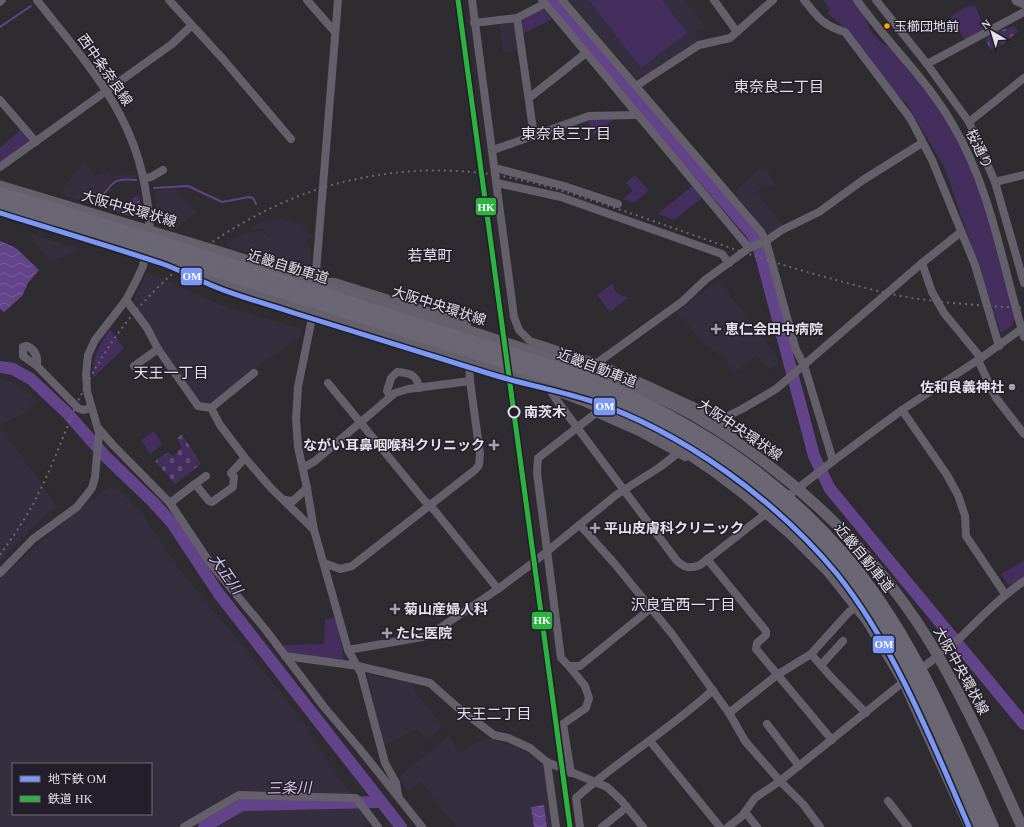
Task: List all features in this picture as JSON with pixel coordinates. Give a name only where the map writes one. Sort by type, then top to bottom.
[{"type":"highway","name":"近畿自動車道","points":[[0,193],[544,364],[636,400],[707,438],[769,482],[794,504],[818,526],[862,576],[901,633],[917,662],[993,827]]},
{"type":"highway","name":"近畿自動車道","points":[[0,203],[541,374],[638,412],[670,428],[701,447],[737,471],[788,512],[833,558],[854,583],[877,616],[909,670],[942,738],[981,827]]},
{"type":"main road","points":[[1018,0],[1024,3]]},
{"type":"main road","name":"大阪中央環状線","points":[[0,186],[313,281],[611,378],[699,418],[745,448],[824,511],[868,558],[899,597],[938,656],[992,760],[1022,827]]},
{"type":"main road","points":[[0,209],[538,383],[617,414],[664,437],[718,474],[766,512],[815,558],[857,606],[890,656],[904,682],[970,827]]},
{"type":"street","name":"西中条奈良線","points":[[37,0],[106,90],[117,107],[130,135],[144,178],[150,225],[145,256],[137,279],[126,300],[101,332],[88,355],[86,374],[87,391],[98,430]]},
{"type":"street","points":[[169,0],[191,26],[223,59],[291,140]]},
{"type":"street","points":[[308,0],[335,32]]},
{"type":"street","points":[[324,563],[340,569],[352,566],[473,472],[479,465],[480,454],[470,381],[468,328],[465,323],[335,282],[313,281],[316,272],[338,0]]},
{"type":"street","points":[[472,0],[516,324],[523,336],[530,341],[562,350],[597,363],[693,406],[718,421],[745,448]]},
{"type":"street","points":[[562,0],[761,232],[830,463]]},
{"type":"street","points":[[714,0],[737,32]]},
{"type":"street","points":[[636,86],[699,45],[730,38],[773,0]]},
{"type":"street","points":[[804,0],[829,27],[845,32],[910,118],[932,160],[975,265],[999,346]]},
{"type":"street","name":"桜通り","points":[[857,0],[921,79],[953,124],[984,189],[1023,331]]},
{"type":"street","points":[[876,0],[927,64],[969,122],[995,182],[1024,283]]},
{"type":"street","points":[[474,23],[517,18],[543,2],[637,115],[751,247]]},
{"type":"street","points":[[927,64],[1024,12]]},
{"type":"street","points":[[517,18],[534,136]]},
{"type":"street","points":[[0,167],[172,44],[191,26]]},
{"type":"street","points":[[529,98],[586,52]]},
{"type":"street","points":[[969,122],[1024,78]]},
{"type":"street","points":[[0,100],[36,142]]},
{"type":"street","points":[[492,150],[589,116],[637,115]]},
{"type":"street","points":[[597,363],[683,301],[705,280],[751,247],[764,242],[782,230],[819,212],[863,180],[922,143]]},
{"type":"street","points":[[495,168],[564,186],[618,204]]},
{"type":"street","points":[[144,178],[151,177],[163,170]]},
{"type":"street","points":[[995,182],[1024,175]]},
{"type":"street","points":[[497,183],[561,197],[722,254],[729,263]]},
{"type":"street","points":[[561,197],[564,186]]},
{"type":"street","points":[[37,198],[63,216],[178,253],[204,276]]},
{"type":"street","points":[[718,421],[742,410],[776,389],[922,263],[961,232]]},
{"type":"street","points":[[922,263],[932,292],[944,313],[979,359],[996,398],[1024,434]]},
{"type":"street","points":[[126,300],[147,328],[158,349],[198,406],[211,408],[245,458],[271,488],[314,530]]},
{"type":"street","points":[[290,302],[313,313],[470,363]]},
{"type":"street","points":[[313,313],[298,388],[296,403],[296,433],[314,530],[348,650],[361,673],[384,763],[396,783],[398,796]]},
{"type":"street","points":[[562,350],[553,382],[552,393],[624,491],[684,567],[692,568],[707,559],[797,488],[902,410],[1023,331]]},
{"type":"street","points":[[134,366],[158,349]]},
{"type":"street","points":[[37,366],[78,408],[84,410],[91,408]]},
{"type":"street","points":[[390,396],[387,391],[391,378],[397,372],[416,378],[419,388]]},
{"type":"street","points":[[211,408],[254,373]]},
{"type":"street","points":[[303,468],[315,461],[390,396],[403,390],[470,381]]},
{"type":"street","points":[[328,383],[498,589]]},
{"type":"street","points":[[902,410],[948,475],[963,509],[966,536],[1005,594]]},
{"type":"street","points":[[571,772],[562,724],[586,708],[590,698],[585,686],[569,666],[560,658],[537,473],[538,458],[592,415],[598,414],[639,432],[718,474]]},
{"type":"street","points":[[0,573],[33,539],[83,501],[92,488],[96,462],[98,430]]},
{"type":"street","points":[[98,430],[170,503],[210,563],[324,707],[422,827]]},
{"type":"street","points":[[348,650],[428,636],[498,589],[534,562],[616,495],[660,467],[678,453]]},
{"type":"street","points":[[195,484],[209,501],[212,502],[232,487],[234,477],[231,473],[245,458]]},
{"type":"street","points":[[170,503],[206,476]]},
{"type":"street","points":[[285,500],[293,501],[307,488]]},
{"type":"street","points":[[580,525],[614,563],[650,609],[672,634],[729,713],[745,741],[780,781],[804,804],[820,827]]},
{"type":"street","points":[[707,559],[766,631],[766,635],[757,643],[756,649],[832,740]]},
{"type":"street","points":[[728,827],[745,812],[755,798],[780,781],[938,656],[1005,594],[1024,581]]},
{"type":"street","points":[[729,713],[777,675],[811,654],[849,612],[857,606]]},
{"type":"street","points":[[569,666],[580,666],[650,609]]},
{"type":"street","points":[[821,666],[843,641]]},
{"type":"street","points":[[811,654],[866,713]]},
{"type":"street","points":[[285,656],[358,666],[423,680],[430,683],[457,707],[494,735],[508,738],[530,748],[547,762],[607,787],[627,807],[643,827]]},
{"type":"street","points":[[580,827],[576,798],[594,782],[650,742],[713,690]]},
{"type":"street","points":[[767,724],[799,766]]},
{"type":"street","points":[[650,742],[720,827]]},
{"type":"street","points":[[547,762],[556,827]]},
{"type":"street","points":[[184,827],[232,798],[252,794],[356,798],[375,826]]},
{"type":"street","points":[[888,801],[908,827]]},
{"type":"street","points":[[602,827],[627,807]]},
{"type":"street","points":[[745,812],[757,827]]},
{"type":"shaded area","points":[[568,0],[686,0],[705,27],[695,32],[700,43],[638,80]]},
{"type":"shaded area","points":[[512,21],[516,24],[519,50],[503,52],[500,23]]},
{"type":"shaded area","points":[[84,160],[94,176],[109,171],[112,177],[125,174],[136,175],[137,178],[115,179],[109,184],[102,195],[88,203],[59,194]]},
{"type":"shaded area","points":[[763,166],[778,186],[765,186],[757,192],[783,226],[773,234],[768,234],[734,192]]},
{"type":"shaded area","points":[[176,188],[177,191],[197,211],[175,230],[163,226],[157,218],[155,191]]},
{"type":"shaded area","points":[[279,218],[300,224],[312,236],[305,242],[311,250],[310,268],[307,271],[228,246],[227,244],[246,232],[262,231],[273,240],[263,229],[248,230],[265,220],[269,222]]},
{"type":"shaded area","points":[[32,234],[80,250],[51,261],[34,242]]},
{"type":"shaded area","points":[[147,272],[221,305],[302,329],[301,336],[251,371],[210,404],[200,404],[133,302]]},
{"type":"shaded area","points":[[718,280],[780,362],[769,370],[757,355],[734,374],[723,357],[700,339],[677,313]]},
{"type":"shaded area","points":[[0,378],[19,385],[37,400],[23,414],[0,425]]},
{"type":"shaded area","points":[[0,427],[58,507],[44,516],[0,561]]},
{"type":"shaded area","points":[[115,487],[139,509],[176,565],[295,710],[329,764],[351,794],[233,794],[178,827],[0,827],[0,578],[59,526],[108,488]]},
{"type":"shaded area","points":[[368,674],[412,683],[417,693],[443,728],[428,739],[417,729],[383,746]]},
{"type":"shaded area","points":[[448,736],[461,753],[476,743],[491,738],[527,752],[545,768],[553,827],[456,827],[421,782],[408,791],[398,778]]},
{"type":"shaded area","points":[[361,809],[370,821],[362,827],[217,827],[243,810]]},
{"type":"green space","points":[[589,0],[662,0],[687,33],[641,68]]},
{"type":"green space","points":[[823,0],[854,0],[865,16],[870,30],[879,41],[890,48],[932,99],[949,124],[980,188],[1000,256],[1015,319],[1009,328],[1001,333],[945,168],[907,104],[885,82],[876,66],[849,31],[827,13],[831,10]]},
{"type":"green space","points":[[970,5],[975,6],[985,28],[965,40],[950,17]]},
{"type":"green space","points":[[539,9],[544,10],[552,19],[523,34],[523,21],[527,16]]},
{"type":"green space","points":[[1015,26],[1018,32],[1001,45],[991,50],[985,39],[998,31]]},
{"type":"green space","points":[[593,119],[613,120],[594,135],[588,121]]},
{"type":"green space","points":[[21,129],[29,138],[29,143],[0,164],[0,148]]},
{"type":"green space","points":[[635,175],[649,190],[634,203],[623,199],[633,191],[626,183]]},
{"type":"green space","points":[[692,186],[702,198],[674,220],[658,214]]},
{"type":"green space","points":[[139,195],[142,211],[133,217],[115,211],[115,209]]},
{"type":"green space","points":[[613,283],[616,292],[622,296],[629,297],[610,312],[597,295]]},
{"type":"green space","points":[[110,329],[124,348],[93,378],[97,352]]},
{"type":"green space","points":[[154,431],[162,444],[150,454],[141,440]]},
{"type":"green space","points":[[182,434],[201,464],[175,484],[155,461],[168,452],[173,456],[182,447],[177,438]]},
{"type":"green space","points":[[1024,560],[1024,577],[1009,586],[1001,574]]},
{"type":"green space","points":[[337,616],[344,661],[287,653],[283,645],[324,644],[325,620]]},
{"type":"water","points":[[0,241],[16,248],[39,270],[28,283],[22,296],[4,312],[0,309]]},
{"type":"water","points":[[544,805],[547,827],[534,827],[531,807]]},
{"type":"waterway","points":[[551,0],[752,234],[760,252],[814,456],[830,489],[1024,724]]},
{"type":"waterway","points":[[0,27],[31,6]]},
{"type":"waterway","points":[[94,204],[115,182],[120,180],[136,180]]},
{"type":"waterway","points":[[154,188],[188,186],[222,202],[249,197],[253,198],[256,204]]},
{"type":"waterway","name":"大正川","points":[[0,367],[13,369],[31,379],[68,414],[105,456],[153,502],[172,523],[219,594],[401,827]]},
{"type":"waterway","name":"三条川","points":[[204,827],[242,805],[380,802]]},
{"type":"railway","points":[[0,555],[31,508],[50,470],[78,401],[90,378],[118,333],[134,313],[166,279],[220,237],[240,224],[282,203],[329,186],[379,175],[430,171],[481,173],[517,179],[535,183],[624,211],[777,263],[874,290],[932,301],[1024,308]]},
{"type":"metro line","name":"OM","points":[[0,213],[163,264],[233,294],[497,376],[591,401],[625,414],[660,431],[693,450],[726,471],[786,520],[837,574],[858,602],[877,632],[911,696],[969,827]]},
{"type":"rail line","name":"HK","points":[[458,0],[570,827]]},
{"type":"place","name":"玉櫛団地前","points":[[887,26]]},
{"type":"place","name":"恵仁会田中病院","points":[[716,329]]},
{"type":"place","name":"佐和良義神社","points":[[1012,387]]},
{"type":"place","name":"南茨木","points":[[514,412]]},
{"type":"place","name":"ながい耳鼻咽喉科クリニック","points":[[494,445]]},
{"type":"place","name":"平山皮膚科クリニック","points":[[595,528]]},
{"type":"place","name":"菊山産婦人科","points":[[395,609]]},
{"type":"place","name":"たに医院","points":[[387,633]]},
{"type":"district","name":"東奈良二丁目","points":[[779,87]]},
{"type":"district","name":"東奈良三丁目","points":[[566,134]]},
{"type":"district","name":"若草町","points":[[430,256]]},
{"type":"district","name":"天王一丁目","points":[[171,373]]},
{"type":"district","name":"沢良宜西一丁目","points":[[683,605]]},
{"type":"district","name":"天王二丁目","points":[[494,714]]}]
